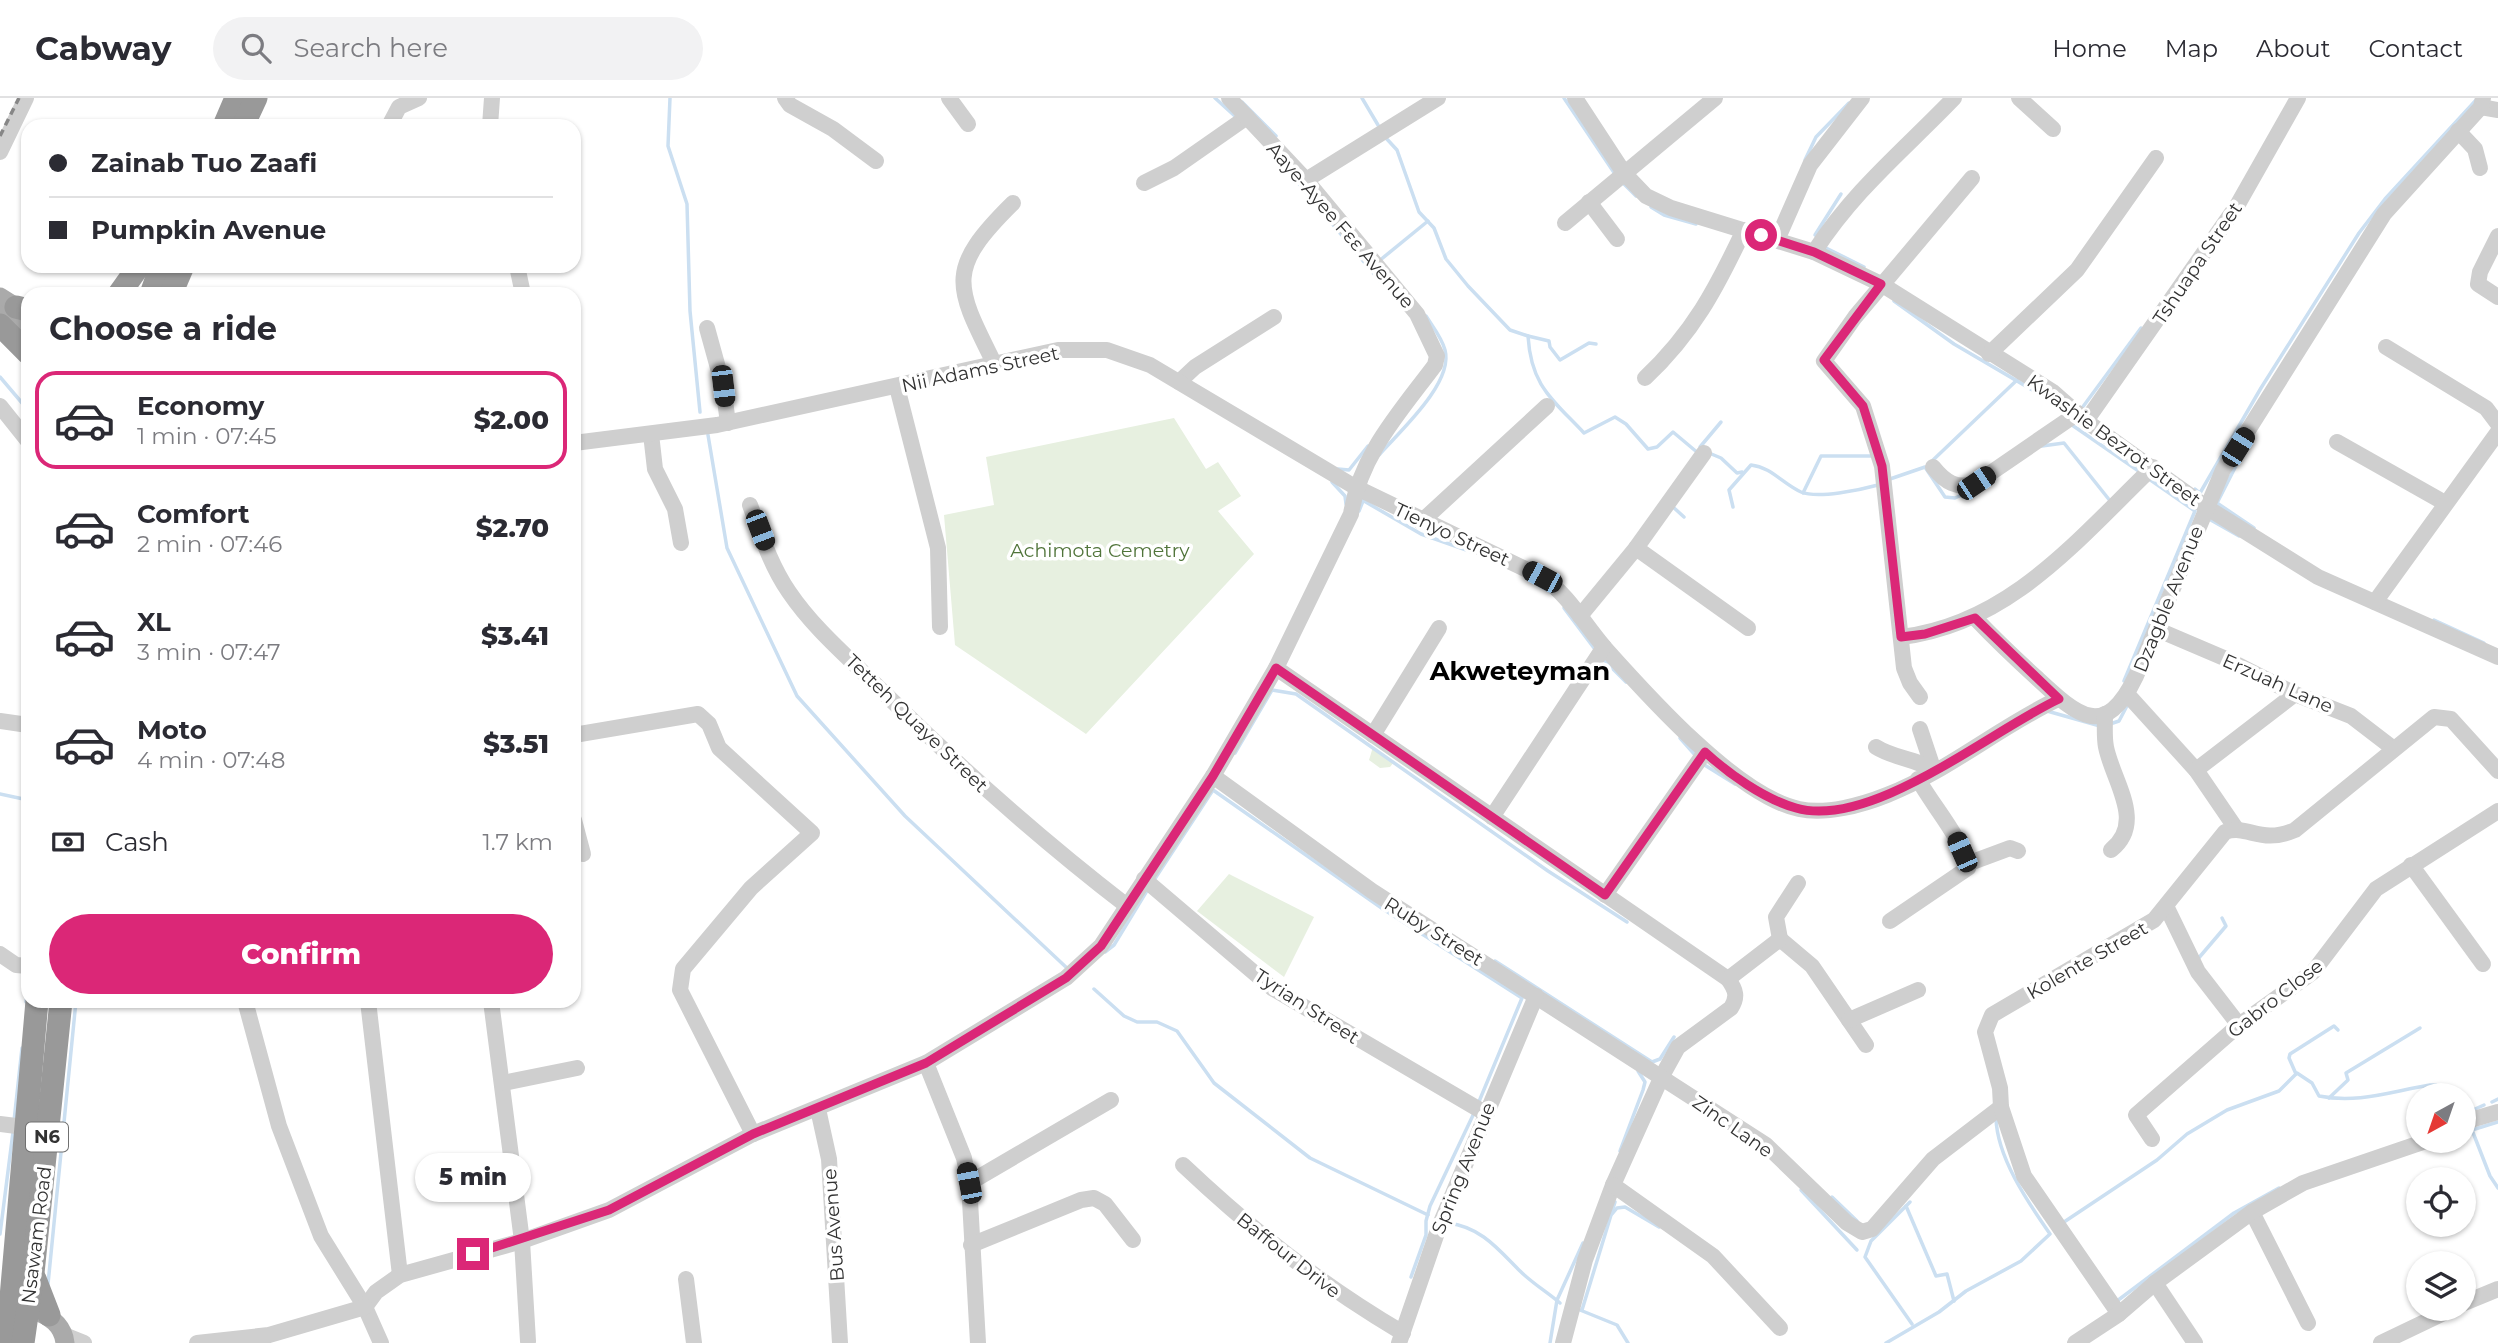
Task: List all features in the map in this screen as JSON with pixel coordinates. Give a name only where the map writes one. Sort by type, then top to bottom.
[{"type":"highway","points":[[0,325],[21,346]]},
{"type":"highway","name":"Nsawam Road","points":[[23,1343],[18,1307],[3,1259],[18,1197],[36,1008]]},
{"type":"highway","name":"Nsawam Road","points":[[7,1343],[18,1307],[33,1273],[60,1008]]},
{"type":"main road","points":[[18,1307],[65,1339]]},
{"type":"street","points":[[0,152],[26,98]]},
{"type":"street","points":[[393,119],[399,107],[419,98]]},
{"type":"street","points":[[490,119],[492,98]]},
{"type":"street","points":[[785,98],[790,105],[833,129],[876,161]]},
{"type":"street","points":[[949,98],[968,124]]},
{"type":"street","name":"Aaye-Ayee Fɛɛ Avenue","points":[[400,1275],[522,1241],[609,1210],[753,1134],[926,1063],[1042,996],[1101,946],[1213,776],[1276,668],[1351,514],[1355,488],[1372,449],[1435,365],[1437,356],[1417,314],[1306,180],[1229,98]]},
{"type":"street","points":[[1306,180],[1438,98]]},
{"type":"street","name":"Kwashie Bezrot Street","points":[[1575,98],[1624,173],[1646,196],[1671,208],[1814,252],[1881,284],[2053,393],[2206,507],[2318,577],[2498,657]]},
{"type":"street","points":[[1566,223],[1715,98]]},
{"type":"street","points":[[1777,240],[1810,165],[1862,98]]},
{"type":"street","points":[[1814,252],[1837,217],[1861,188],[1954,98]]},
{"type":"street","points":[[2019,98],[2053,128]]},
{"type":"street","name":"Tshuapa Street","points":[[2082,417],[2238,204],[2298,98]]},
{"type":"street","points":[[2482,102],[2498,110]]},
{"type":"street","name":"Dzagble Avenue","points":[[2105,714],[2115,709],[2127,694],[2223,470],[2384,214],[2482,102]]},
{"type":"street","points":[[1144,183],[1174,168],[1247,117]]},
{"type":"street","points":[[2458,131],[2474,149],[2480,168]]},
{"type":"street","points":[[1989,354],[2077,270],[2156,158]]},
{"type":"street","points":[[1920,697],[1904,668],[1882,466],[1863,406],[1824,360],[1881,284],[1972,178]]},
{"type":"street","points":[[1589,202],[1616,239]]},
{"type":"street","points":[[995,365],[964,301],[963,279],[969,254],[976,241],[1013,203]]},
{"type":"street","points":[[1645,378],[1667,358],[1705,309],[1744,230]]},
{"type":"street","points":[[2498,236],[2487,255],[2478,284],[2498,297]]},
{"type":"street","points":[[1179,382],[1195,367],[1274,317]]},
{"type":"street","points":[[707,328],[723,386],[728,423]]},
{"type":"street","points":[[2386,347],[2486,408],[2498,424]]},
{"type":"street","name":"Nii Adams Street","points":[[581,442],[728,423],[1058,350],[1107,350],[1150,365],[1355,488]]},
{"type":"street","points":[[897,387],[938,548],[940,626]]},
{"type":"street","points":[[1421,522],[1547,406]]},
{"type":"street","points":[[0,407],[21,432]]},
{"type":"street","points":[[1933,467],[1943,479],[1959,486],[1976,483],[2082,417]]},
{"type":"street","points":[[651,434],[655,469],[674,509],[681,543]]},
{"type":"street","points":[[2337,442],[2445,503]]},
{"type":"street","points":[[2375,602],[2445,503],[2495,443]]},
{"type":"street","points":[[1580,616],[1636,548],[1703,453]]},
{"type":"street","points":[[1901,637],[1925,634],[1975,618],[2012,595],[2056,561],[2152,467]]},
{"type":"street","name":"Tienyo Street","points":[[1355,488],[1421,522],[1542,577],[1561,591],[1604,647],[1705,752],[1756,788],[1798,809],[1825,809],[1862,803],[1934,771],[2059,699]]},
{"type":"street","name":"Tetteh Quaye Street","points":[[750,505],[769,554],[789,592],[823,633],[925,733],[1050,846],[1127,906]]},
{"type":"street","points":[[1636,548],[1748,628]]},
{"type":"street","points":[[1975,618],[2072,711],[2094,716],[2105,714],[2106,748],[2122,796],[2127,825],[2125,836],[2111,850]]},
{"type":"street","points":[[1373,736],[1439,628]]},
{"type":"street","name":"Erzuah Lane","points":[[2156,629],[2295,694],[2351,716],[2394,749]]},
{"type":"street","points":[[1492,817],[1604,647]]},
{"type":"street","points":[[1276,668],[1728,979],[1736,996],[1731,1009],[1678,1048],[1662,1076],[1613,1185],[1585,1260],[1563,1343]]},
{"type":"street","points":[[2127,694],[2196,770],[2236,830],[2272,837],[2295,830],[2434,718],[2443,716],[2458,725],[2498,771]]},
{"type":"street","points":[[2196,770],[2295,694]]},
{"type":"street","points":[[581,733],[698,714],[709,724],[719,748],[812,833],[751,888],[683,969],[680,990],[753,1134]]},
{"type":"street","points":[[0,721],[21,724]]},
{"type":"street","points":[[1920,729],[1934,771]]},
{"type":"street","points":[[1876,747],[1903,761],[1921,762],[1934,771]]},
{"type":"street","points":[[1605,895],[1705,752]]},
{"type":"street","name":"Ruby Street","points":[[1213,776],[1372,891],[1662,1076]]},
{"type":"street","points":[[1890,921],[1966,872],[1968,864],[1950,827],[1936,812],[1918,779]]},
{"type":"street","name":"Gabro Close","points":[[2152,1139],[2136,1115],[2239,1025],[2313,972],[2376,890],[2498,811]]},
{"type":"street","name":"Kolente Street","points":[[2119,1314],[2033,1194],[2024,1176],[2001,1107],[2000,1088],[1985,1032],[1992,1015],[2154,920],[2167,908],[2217,838],[2225,832],[2236,830]]},
{"type":"street","points":[[581,846],[583,854]]},
{"type":"street","points":[[1968,864],[2010,849],[2018,851]]},
{"type":"street","points":[[2411,865],[2483,964]]},
{"type":"street","name":"Tyrian Street","points":[[1144,879],[1272,988],[1485,1113]]},
{"type":"street","points":[[1797,883],[1776,917],[1780,939],[1812,965],[1866,1045]]},
{"type":"street","points":[[2167,908],[2198,972],[2239,1025]]},
{"type":"street","points":[[1728,979],[1780,939]]},
{"type":"street","points":[[0,954],[21,965]]},
{"type":"street","points":[[1849,1020],[1918,990]]},
{"type":"street","name":"Spring Avenue","points":[[1401,1338],[1438,1227],[1536,996]]},
{"type":"street","points":[[247,1008],[279,1126],[316,1224],[365,1307],[381,1343]]},
{"type":"street","points":[[197,1343],[269,1335],[365,1307],[376,1292],[400,1275],[369,1008]]},
{"type":"street","points":[[492,1008],[522,1241],[528,1341]]},
{"type":"street","points":[[926,1063],[964,1158],[969,1183],[978,1343]]},
{"type":"street","points":[[503,1083],[577,1068]]},
{"type":"street","name":"Zinc Lane","points":[[1662,1076],[1766,1146],[1847,1223],[1865,1232],[1872,1230],[1933,1159],[2001,1107]]},
{"type":"street","points":[[969,1183],[1111,1100]]},
{"type":"street","name":"Bus Avenue","points":[[818,1109],[829,1159],[840,1343]]},
{"type":"street","points":[[2476,1118],[2498,1112]]},
{"type":"street","points":[[0,1124],[24,1127]]},
{"type":"street","points":[[2076,1343],[2119,1314],[2154,1283],[2252,1212],[2303,1183],[2406,1148]]},
{"type":"street","name":"Baffour Drive","points":[[1183,1165],[1242,1220],[1300,1268],[1401,1338]]},
{"type":"street","points":[[1613,1185],[1713,1256],[1780,1328]]},
{"type":"street","points":[[971,1245],[1081,1200],[1094,1198],[1105,1204],[1133,1240]]},
{"type":"street","points":[[2252,1212],[2308,1323]]},
{"type":"street","points":[[686,1279],[694,1343]]},
{"type":"street","points":[[2154,1283],[2195,1343]]},
{"type":"street","points":[[2476,1298],[2498,1289]]},
{"type":"street","points":[[2381,1343],[2427,1321]]},
{"type":"street","points":[[65,1339],[84,1343]]},
{"type":"green space","name":"Achimota Cemetry","points":[[1174,418],[1206,469],[1218,462],[1241,496],[1218,511],[1254,554],[1086,734],[955,645],[944,515],[994,505],[986,457]]},
{"type":"green space","points":[[1373,747],[1394,762],[1390,767],[1380,768],[1369,760]]},
{"type":"green space","points":[[1229,874],[1314,917],[1284,977],[1197,911]]},
{"type":"waterway","points":[[670,98],[668,146],[687,204],[690,311],[700,412]]},
{"type":"waterway","points":[[1215,98],[1237,118]]},
{"type":"waterway","points":[[1362,98],[1378,125]]},
{"type":"waterway","points":[[1564,98],[1615,174]]},
{"type":"waterway","points":[[2195,489],[2200,493],[2261,388],[2359,233],[2385,199],[2477,99]]},
{"type":"waterway","points":[[1242,102],[1276,136]]},
{"type":"waterway","points":[[1805,160],[1816,137],[1849,103]]},
{"type":"waterway","points":[[1385,137],[1397,150],[1419,212],[1434,228],[1446,259],[1510,330],[1528,336],[1530,353],[1539,380],[1553,401],[1584,433],[1615,417],[1626,424],[1648,449],[1657,447],[1673,432],[1698,453]]},
{"type":"waterway","points":[[1295,179],[1384,286]]},
{"type":"waterway","points":[[1622,182],[1636,196]]},
{"type":"waterway","points":[[1815,235],[1841,194]]},
{"type":"waterway","points":[[1651,207],[1664,215],[1696,224]]},
{"type":"waterway","points":[[1379,261],[1428,221]]},
{"type":"waterway","points":[[1824,247],[1864,267]]},
{"type":"waterway","points":[[1894,301],[1954,344],[2053,402]]},
{"type":"waterway","points":[[1379,455],[1423,406],[1433,392],[1446,363],[1440,337],[1426,316]]},
{"type":"waterway","points":[[2082,408],[2141,328]]},
{"type":"waterway","points":[[1528,336],[1549,341],[1550,347],[1560,360],[1589,343],[1596,344]]},
{"type":"waterway","points":[[0,377],[21,402]]},
{"type":"waterway","points":[[1932,461],[2017,380]]},
{"type":"waterway","points":[[1700,447],[1721,422]]},
{"type":"waterway","points":[[2072,425],[2140,472]]},
{"type":"waterway","points":[[708,435],[727,548],[797,696],[905,816],[1068,969]]},
{"type":"waterway","points":[[2042,446],[2064,443],[2111,502]]},
{"type":"waterway","points":[[1338,469],[1349,470],[1368,446]]},
{"type":"waterway","points":[[2244,450],[2217,503],[2254,528]]},
{"type":"waterway","points":[[1709,453],[1721,458],[1737,473],[1742,472]]},
{"type":"waterway","points":[[1803,493],[1821,456],[1873,456]]},
{"type":"waterway","points":[[1733,507],[1729,490],[1751,465],[1771,472],[1795,489],[1808,494],[1839,493],[1878,485]]},
{"type":"waterway","points":[[1890,479],[1925,467],[1945,497],[1955,498],[1966,493]]},
{"type":"waterway","points":[[2124,681],[2195,511],[2149,479]]},
{"type":"waterway","points":[[1332,482],[1345,496],[1346,504]]},
{"type":"waterway","points":[[1359,511],[1365,496]]},
{"type":"waterway","points":[[1364,501],[1421,534],[1472,552]]},
{"type":"waterway","points":[[1673,507],[1684,517]]},
{"type":"waterway","points":[[2209,519],[2239,536]]},
{"type":"waterway","points":[[1526,578],[1547,590]]},
{"type":"waterway","points":[[1564,608],[1597,652]]},
{"type":"waterway","points":[[2434,620],[2484,643]]},
{"type":"waterway","points":[[1602,658],[1626,682]]},
{"type":"waterway","points":[[1235,753],[1272,690],[1296,694],[1548,871],[1627,922]]},
{"type":"waterway","points":[[2110,724],[2119,721],[2129,702]]},
{"type":"waterway","points":[[2047,711],[2100,726]]},
{"type":"waterway","points":[[1680,738],[1696,756]]},
{"type":"waterway","points":[[1703,764],[1735,784]]},
{"type":"waterway","points":[[1213,790],[1383,909],[1522,998],[1478,1104]]},
{"type":"waterway","points":[[1154,880],[1213,790]]},
{"type":"waterway","points":[[0,794],[21,798]]},
{"type":"waterway","points":[[1105,952],[1114,945],[1148,889]]},
{"type":"waterway","points":[[2197,960],[2226,926],[2222,918]]},
{"type":"waterway","points":[[1495,961],[1652,1062],[1660,1059],[1674,1037]]},
{"type":"waterway","points":[[1094,989],[1124,1016],[1137,1022],[1157,1022],[1177,1031],[1214,1083],[1310,1158],[1428,1215]]},
{"type":"waterway","points":[[48,1284],[75,1008]]},
{"type":"waterway","points":[[2296,1074],[2289,1058],[2290,1054],[2334,1026],[2338,1030]]},
{"type":"waterway","points":[[2329,1098],[2348,1080],[2346,1073],[2420,1028]]},
{"type":"waterway","points":[[14,1121],[22,1048]]},
{"type":"waterway","points":[[1620,1151],[1645,1082],[1638,1071]]},
{"type":"waterway","points":[[2061,1224],[2157,1160],[2187,1134],[2227,1110],[2279,1091],[2297,1073],[2312,1083],[2319,1096],[2347,1099],[2406,1090]]},
{"type":"waterway","points":[[2492,1102],[2498,1099]]},
{"type":"waterway","points":[[2476,1109],[2484,1105]]},
{"type":"waterway","points":[[1411,1277],[1426,1235],[1430,1206],[1475,1111]]},
{"type":"waterway","points":[[1886,1343],[1939,1312],[1966,1291],[2021,1261],[2050,1234],[2007,1163],[1996,1118]]},
{"type":"waterway","points":[[2476,1129],[2498,1122]]},
{"type":"waterway","points":[[0,1234],[13,1132]]},
{"type":"waterway","points":[[2476,1140],[2490,1176],[2498,1188]]},
{"type":"waterway","points":[[2117,1301],[2234,1213],[2279,1188]]},
{"type":"waterway","points":[[1801,1190],[1857,1250]]},
{"type":"waterway","points":[[1832,1197],[1857,1221]]},
{"type":"waterway","points":[[1582,1310],[1615,1202]]},
{"type":"waterway","points":[[1910,1202],[1871,1241],[1865,1257],[1912,1324]]},
{"type":"waterway","points":[[1906,1206],[1936,1276],[1947,1274],[1954,1301]]},
{"type":"waterway","points":[[1612,1214],[1617,1208],[1625,1207],[1659,1227]]},
{"type":"waterway","points":[[1448,1223],[1470,1229],[1488,1240],[1560,1303]]},
{"type":"waterway","points":[[1550,1343],[1557,1300],[1583,1243]]},
{"type":"waterway","points":[[1580,1310],[1617,1325],[1628,1343]]},
{"type":"railway","points":[[0,136],[19,98]]},
{"type":"district","name":"Akweteyman","points":[[1520,671]]},
{"type":"route","points":[[473,1254],[522,1241],[609,1210],[753,1134],[926,1063],[1042,996],[1101,946],[1213,776],[1276,668],[1605,895],[1705,752],[1739,778],[1781,803],[1798,809],[1825,809],[1862,803],[1889,794],[1960,757],[2035,710],[2059,699],[1975,618],[1925,634],[1901,637],[1882,466],[1863,406],[1824,360],[1881,284],[1814,252],[1761,235]]}]
